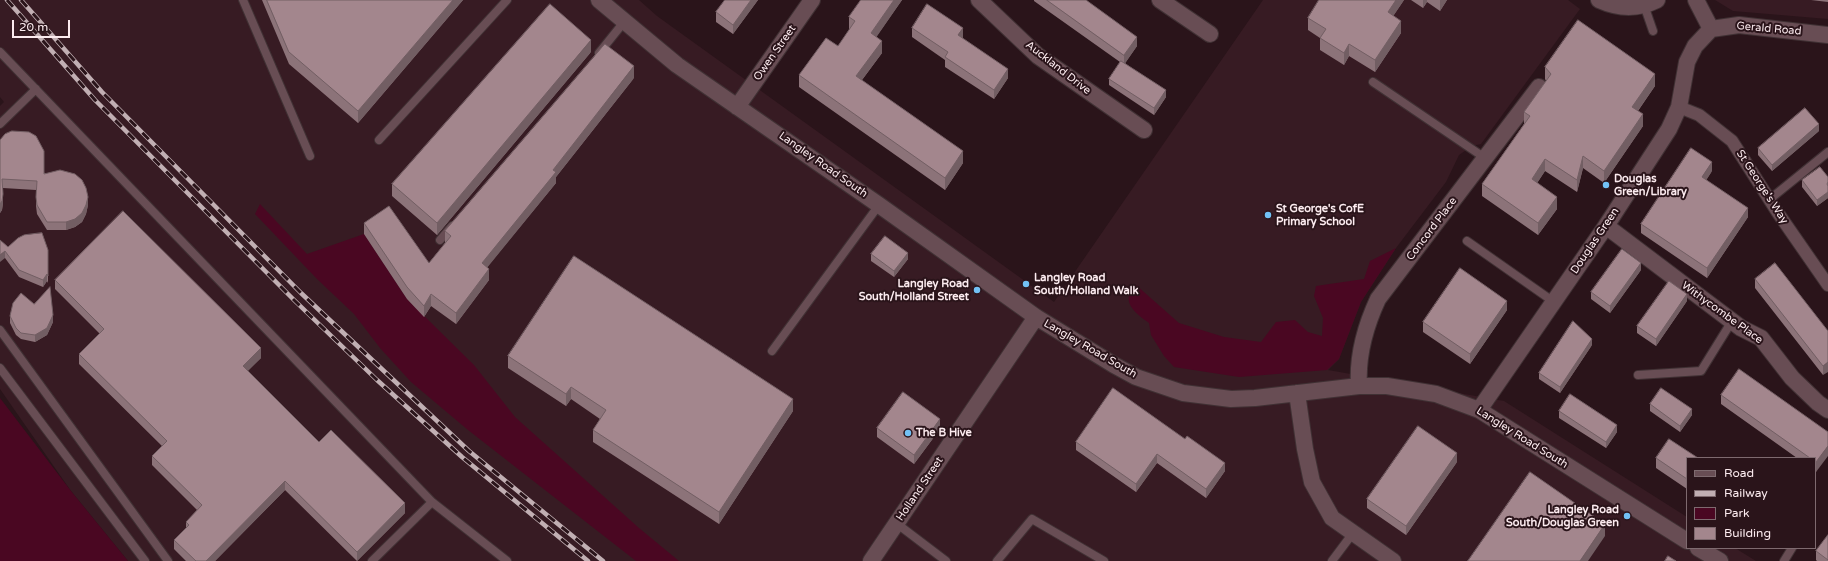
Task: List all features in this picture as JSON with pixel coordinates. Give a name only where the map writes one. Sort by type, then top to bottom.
[{"type":"street","name":"Langley Road South","points":[[599,0],[677,65],[880,204],[1036,317],[1136,377],[1183,393],[1231,399],[1255,398],[1359,386],[1387,386],[1413,389],[1436,394],[1479,410],[1686,540]]},
{"type":"street","name":"Owen Street","points":[[737,107],[812,0]]},
{"type":"street","name":"Auckland Drive","points":[[979,0],[1038,56],[1144,130]]},
{"type":"street","points":[[1160,0],[1210,34]]},
{"type":"street","points":[[1599,0],[1613,6],[1628,8],[1651,3]]},
{"type":"street","points":[[1696,0],[1711,29]]},
{"type":"street","name":"Gerald Road","points":[[1711,29],[1738,25],[1828,34]]},
{"type":"street","name":"Douglas Green","points":[[1479,410],[1606,226],[1669,128],[1679,107],[1687,62],[1696,46],[1711,29]]},
{"type":"street","name":"Concord Place","points":[[1359,386],[1359,367],[1363,337],[1378,299],[1539,87]]},
{"type":"street","name":"St George's Way","points":[[1679,107],[1699,115],[1732,141],[1828,285]]},
{"type":"street","name":"Withycombe Place","points":[[1606,226],[1732,321],[1761,338],[1792,378],[1818,403],[1828,410]]},
{"type":"street","name":"Holland Street","points":[[871,561],[1036,317]]},
{"type":"street","points":[[1297,393],[1305,450],[1312,482],[1332,518],[1393,561]]},
{"type":"street","points":[[1700,549],[1720,561]]},
{"type":"lane","points":[[243,0],[310,156]]},
{"type":"lane","points":[[379,140],[506,0]]},
{"type":"lane","points":[[1651,3],[1653,31]]},
{"type":"lane","points":[[591,62],[624,22]]},
{"type":"lane","points":[[0,52],[432,502],[507,561]]},
{"type":"lane","points":[[1373,82],[1485,158]]},
{"type":"lane","points":[[0,124],[36,89]]},
{"type":"lane","points":[[1770,199],[1828,152]]},
{"type":"lane","points":[[772,350],[880,204]]},
{"type":"lane","points":[[440,240],[455,222]]},
{"type":"lane","points":[[1467,240],[1554,302]]},
{"type":"lane","points":[[1638,375],[1701,371],[1732,321]]},
{"type":"lane","points":[[0,330],[168,561]]},
{"type":"lane","points":[[0,368],[145,561]]},
{"type":"lane","points":[[372,561],[432,502]]},
{"type":"lane","points":[[997,561],[1032,519],[1104,561]]},
{"type":"lane","points":[[896,523],[946,561]]},
{"type":"lane","points":[[1332,561],[1353,533]]},
{"type":"lane","points":[[1784,561],[1791,549]]},
{"type":"shaded area","points":[[0,0],[639,0],[657,16],[1054,302],[1263,0],[1568,0],[1580,9],[1481,144],[1472,146],[1459,155],[1446,182],[1396,248],[1361,302],[1339,359],[1328,370],[1504,401],[1686,516],[1686,549],[1737,549],[1756,561],[128,561],[71,491],[0,389],[0,106],[4,102],[0,97]]},
{"type":"shaded area","points":[[1715,0],[1828,0],[1828,19],[1733,11]]},
{"type":"green space","points":[[260,204],[307,254],[364,234],[407,299],[474,365],[515,417],[639,528],[679,561],[636,561],[468,430],[411,382],[380,348],[354,314],[317,279],[255,214]]},
{"type":"green space","points":[[1396,248],[1361,302],[1339,359],[1327,370],[1239,377],[1174,367],[1164,356],[1151,335],[1149,323],[1134,311],[1129,301],[1131,291],[1136,285],[1179,323],[1224,337],[1261,342],[1276,322],[1295,320],[1308,332],[1322,336],[1323,318],[1314,296],[1316,286],[1364,279],[1370,261]]},
{"type":"green space","points":[[0,398],[71,491],[128,561],[0,561]]},
{"type":"building","points":[[267,0],[453,0],[358,111],[289,52]]},
{"type":"building","points":[[725,0],[751,0],[733,25],[716,12]]},
{"type":"building","points":[[861,0],[894,0],[871,33],[882,41],[856,76],[963,151],[945,178],[799,75],[826,38],[838,46],[855,21],[849,17]]},
{"type":"building","points":[[1047,0],[1086,0],[1137,37],[1124,55]]},
{"type":"building","points":[[1319,0],[1396,0],[1388,12],[1401,21],[1375,60],[1349,44],[1344,53],[1320,38],[1326,29],[1308,18]]},
{"type":"building","points":[[550,4],[591,40],[437,223],[392,184]]},
{"type":"building","points":[[927,4],[963,28],[958,35],[1008,69],[994,90],[945,57],[948,52],[912,28]]},
{"type":"building","points":[[1578,20],[1655,74],[1632,107],[1643,114],[1604,171],[1583,156],[1577,180],[1545,159],[1532,179],[1557,197],[1538,223],[1482,184],[1530,116],[1524,112],[1551,74],[1545,67]]},
{"type":"building","points":[[605,44],[634,66],[553,170],[556,172],[482,263],[489,269],[456,313],[431,294],[424,306],[407,287],[364,223],[389,206],[429,263],[451,236],[445,231]]},
{"type":"building","points":[[1121,61],[1166,90],[1154,108],[1109,79]]},
{"type":"building","points":[[1805,108],[1819,124],[1772,165],[1758,148]]},
{"type":"building","points":[[12,131],[29,132],[36,136],[44,151],[44,174],[60,170],[75,174],[82,180],[88,197],[82,213],[75,219],[66,222],[47,222],[37,205],[37,181],[2,179],[3,194],[0,204],[0,140],[5,134]]},
{"type":"building","points":[[1691,148],[1712,162],[1702,177],[1748,208],[1707,268],[1641,224]]},
{"type":"building","points":[[1820,167],[1828,177],[1828,192],[1817,200],[1802,180]]},
{"type":"building","points":[[123,211],[261,348],[243,366],[319,442],[331,430],[405,503],[357,552],[285,481],[206,561],[196,561],[174,540],[189,525],[186,522],[202,505],[152,456],[167,441],[79,354],[104,329],[55,280]]},
{"type":"building","points":[[42,233],[48,250],[48,276],[47,274],[43,280],[19,270],[5,251],[0,255],[0,240],[8,247],[24,235]]},
{"type":"building","points":[[885,236],[908,253],[894,271],[871,254]]},
{"type":"building","points":[[1622,249],[1641,263],[1610,306],[1591,292]]},
{"type":"building","points":[[574,256],[793,399],[719,512],[593,430],[606,410],[571,387],[566,394],[508,356]]},
{"type":"building","points":[[1775,263],[1828,331],[1828,362],[1823,366],[1755,279]]},
{"type":"building","points":[[1460,268],[1507,301],[1470,354],[1423,322]]},
{"type":"building","points":[[1669,281],[1687,294],[1656,339],[1637,326]]},
{"type":"building","points":[[50,287],[53,315],[47,328],[35,335],[21,333],[16,328],[10,316],[13,303],[21,293],[34,304]]},
{"type":"building","points":[[1573,321],[1592,339],[1560,387],[1539,373]]},
{"type":"building","points":[[1739,369],[1828,432],[1828,446],[1816,462],[1816,457],[1809,457],[1721,395]]},
{"type":"building","points":[[1113,388],[1185,439],[1187,436],[1225,463],[1206,489],[1157,454],[1136,484],[1076,442]]},
{"type":"building","points":[[1661,388],[1692,409],[1680,426],[1650,404]]},
{"type":"building","name":"The B Hive","points":[[903,392],[940,419],[914,455],[877,428]]},
{"type":"building","points":[[1570,394],[1617,425],[1606,442],[1559,411]]},
{"type":"building","points":[[1418,426],[1457,453],[1406,526],[1367,499]]},
{"type":"building","points":[[1669,439],[1696,457],[1686,457],[1686,478],[1656,458]]},
{"type":"building","points":[[1530,472],[1605,524],[1580,561],[1468,561]]},
{"type":"building","points":[[1828,535],[1828,560],[1816,551]]},
{"type":"building","points":[[1668,556],[1676,561],[1665,561]]},
{"type":"railway","points":[[7,0],[95,100],[294,300],[377,380],[462,457],[588,561]]},
{"type":"railway","points":[[21,0],[102,92],[301,293],[469,451],[603,561]]},
{"type":"place","name":"Douglas Green/Library","points":[[1606,185]]},
{"type":"place","name":"St George's CofE Primary School","points":[[1268,215]]},
{"type":"place","name":"Langley Road South/Holland Walk","points":[[1026,284]]},
{"type":"place","name":"Langley Road South/Holland Street","points":[[977,290]]},
{"type":"place","name":"The B Hive","points":[[908,433]]},
{"type":"place","name":"Langley Road South/Douglas Green","points":[[1627,516]]}]
